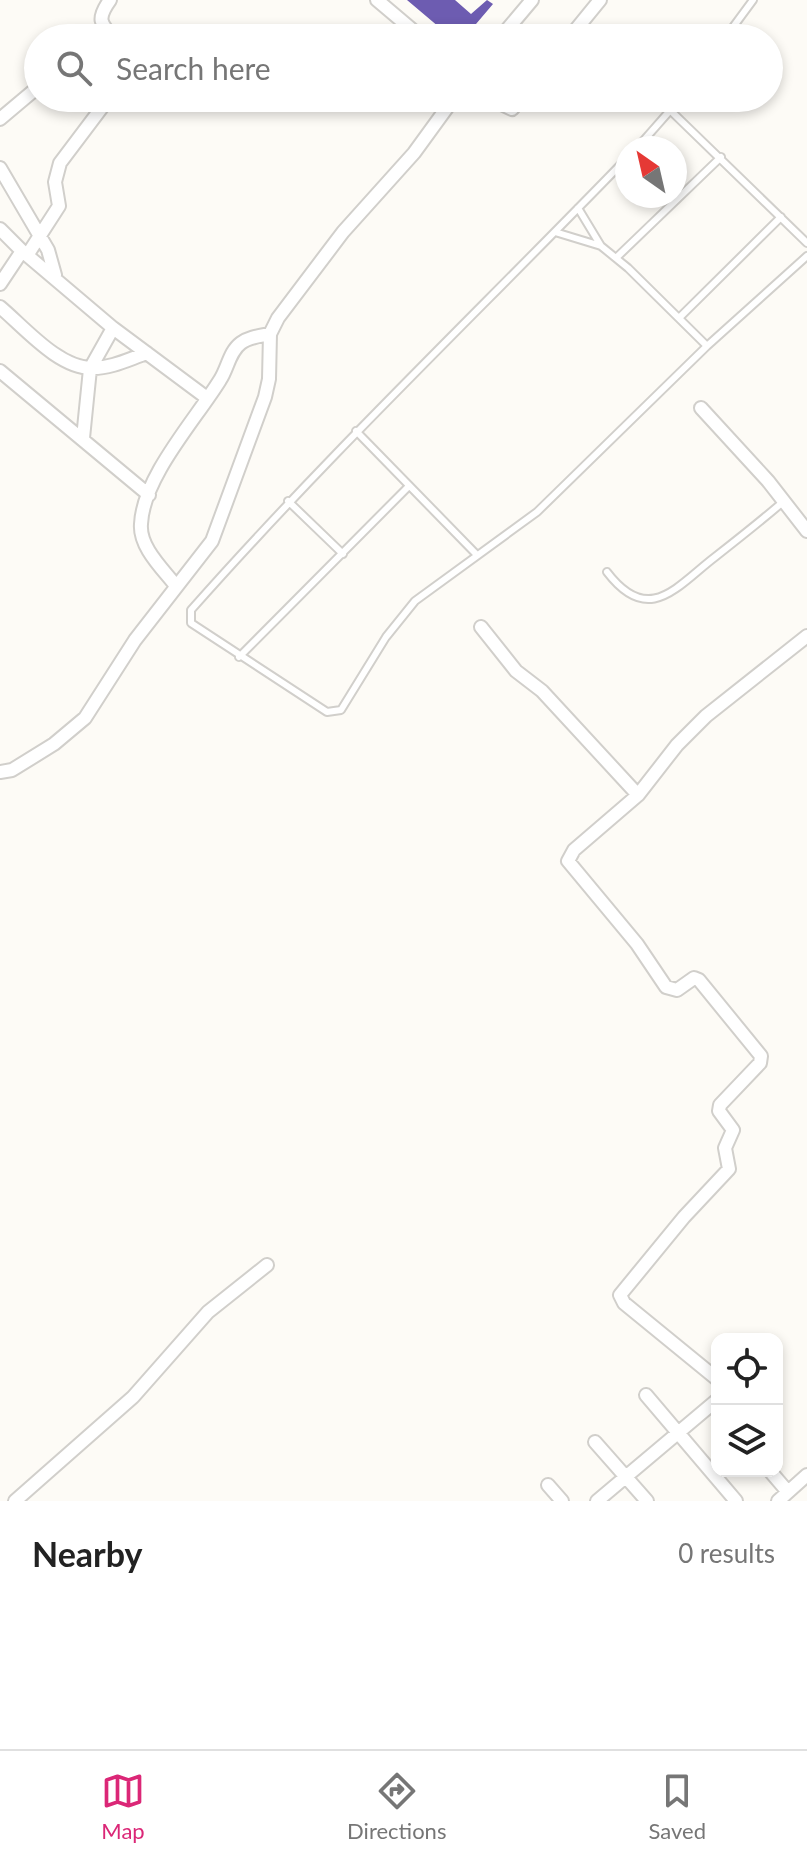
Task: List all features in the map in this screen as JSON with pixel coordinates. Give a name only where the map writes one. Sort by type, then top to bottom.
[{"type":"street","points":[[101,24],[100,19],[110,0]]},
{"type":"street","points":[[377,0],[405,24]]},
{"type":"street","points":[[512,24],[532,0]]},
{"type":"street","points":[[580,24],[600,0]]},
{"type":"street","points":[[0,119],[24,99]]},
{"type":"street","points":[[0,284],[59,206],[55,182],[60,163],[98,112]]},
{"type":"street","points":[[0,772],[12,770],[54,744],[85,718],[135,640],[212,541],[269,379],[270,334],[343,232],[414,153],[444,112]]},
{"type":"street","points":[[0,168],[39,233],[52,260],[55,275]]},
{"type":"street","points":[[0,229],[113,328],[207,398]]},
{"type":"street","points":[[0,307],[53,351],[90,369],[113,366],[147,353]]},
{"type":"street","points":[[83,438],[90,369],[113,328]]},
{"type":"street","points":[[176,586],[142,537],[141,523],[149,495],[241,342],[270,334]]},
{"type":"street","points":[[0,371],[149,495]]},
{"type":"street","points":[[701,408],[807,531]]},
{"type":"street","points":[[481,627],[516,671],[542,691],[638,795]]},
{"type":"street","points":[[711,1374],[624,1303],[620,1295],[729,1169],[725,1145],[733,1130],[719,1111],[720,1105],[760,1063],[761,1056],[699,980],[694,978],[677,990],[666,987],[623,927],[571,867],[569,856],[638,795],[688,734],[807,636]]},
{"type":"street","points":[[15,1501],[133,1397],[208,1312],[267,1265]]},
{"type":"street","points":[[646,1395],[736,1501]]},
{"type":"street","points":[[597,1501],[715,1405]]},
{"type":"street","points":[[595,1442],[647,1501]]},
{"type":"street","points":[[773,1477],[783,1496],[807,1475]]},
{"type":"street","points":[[548,1485],[562,1501]]},
{"type":"lane","points":[[735,24],[753,0]]},
{"type":"lane","points":[[648,136],[670,112]]},
{"type":"lane","points":[[672,112],[807,243]]},
{"type":"lane","points":[[616,258],[721,157]]},
{"type":"lane","points":[[615,170],[432,359],[288,501],[188,617],[196,628],[334,713],[346,702],[405,612],[429,588],[537,512],[707,346],[807,256]]},
{"type":"lane","points":[[578,208],[601,246],[707,346]]},
{"type":"lane","points":[[679,318],[781,217]]},
{"type":"lane","points":[[555,232],[601,246]]},
{"type":"lane","points":[[356,431],[477,555]]},
{"type":"lane","points":[[239,657],[409,486]]},
{"type":"lane","points":[[288,501],[343,554]]},
{"type":"lane","points":[[607,572],[627,594],[637,598],[666,596],[685,585],[784,501]]},
{"type":"building","points":[[407,0],[455,0],[471,14],[487,0],[493,4],[476,24],[435,24]]}]
